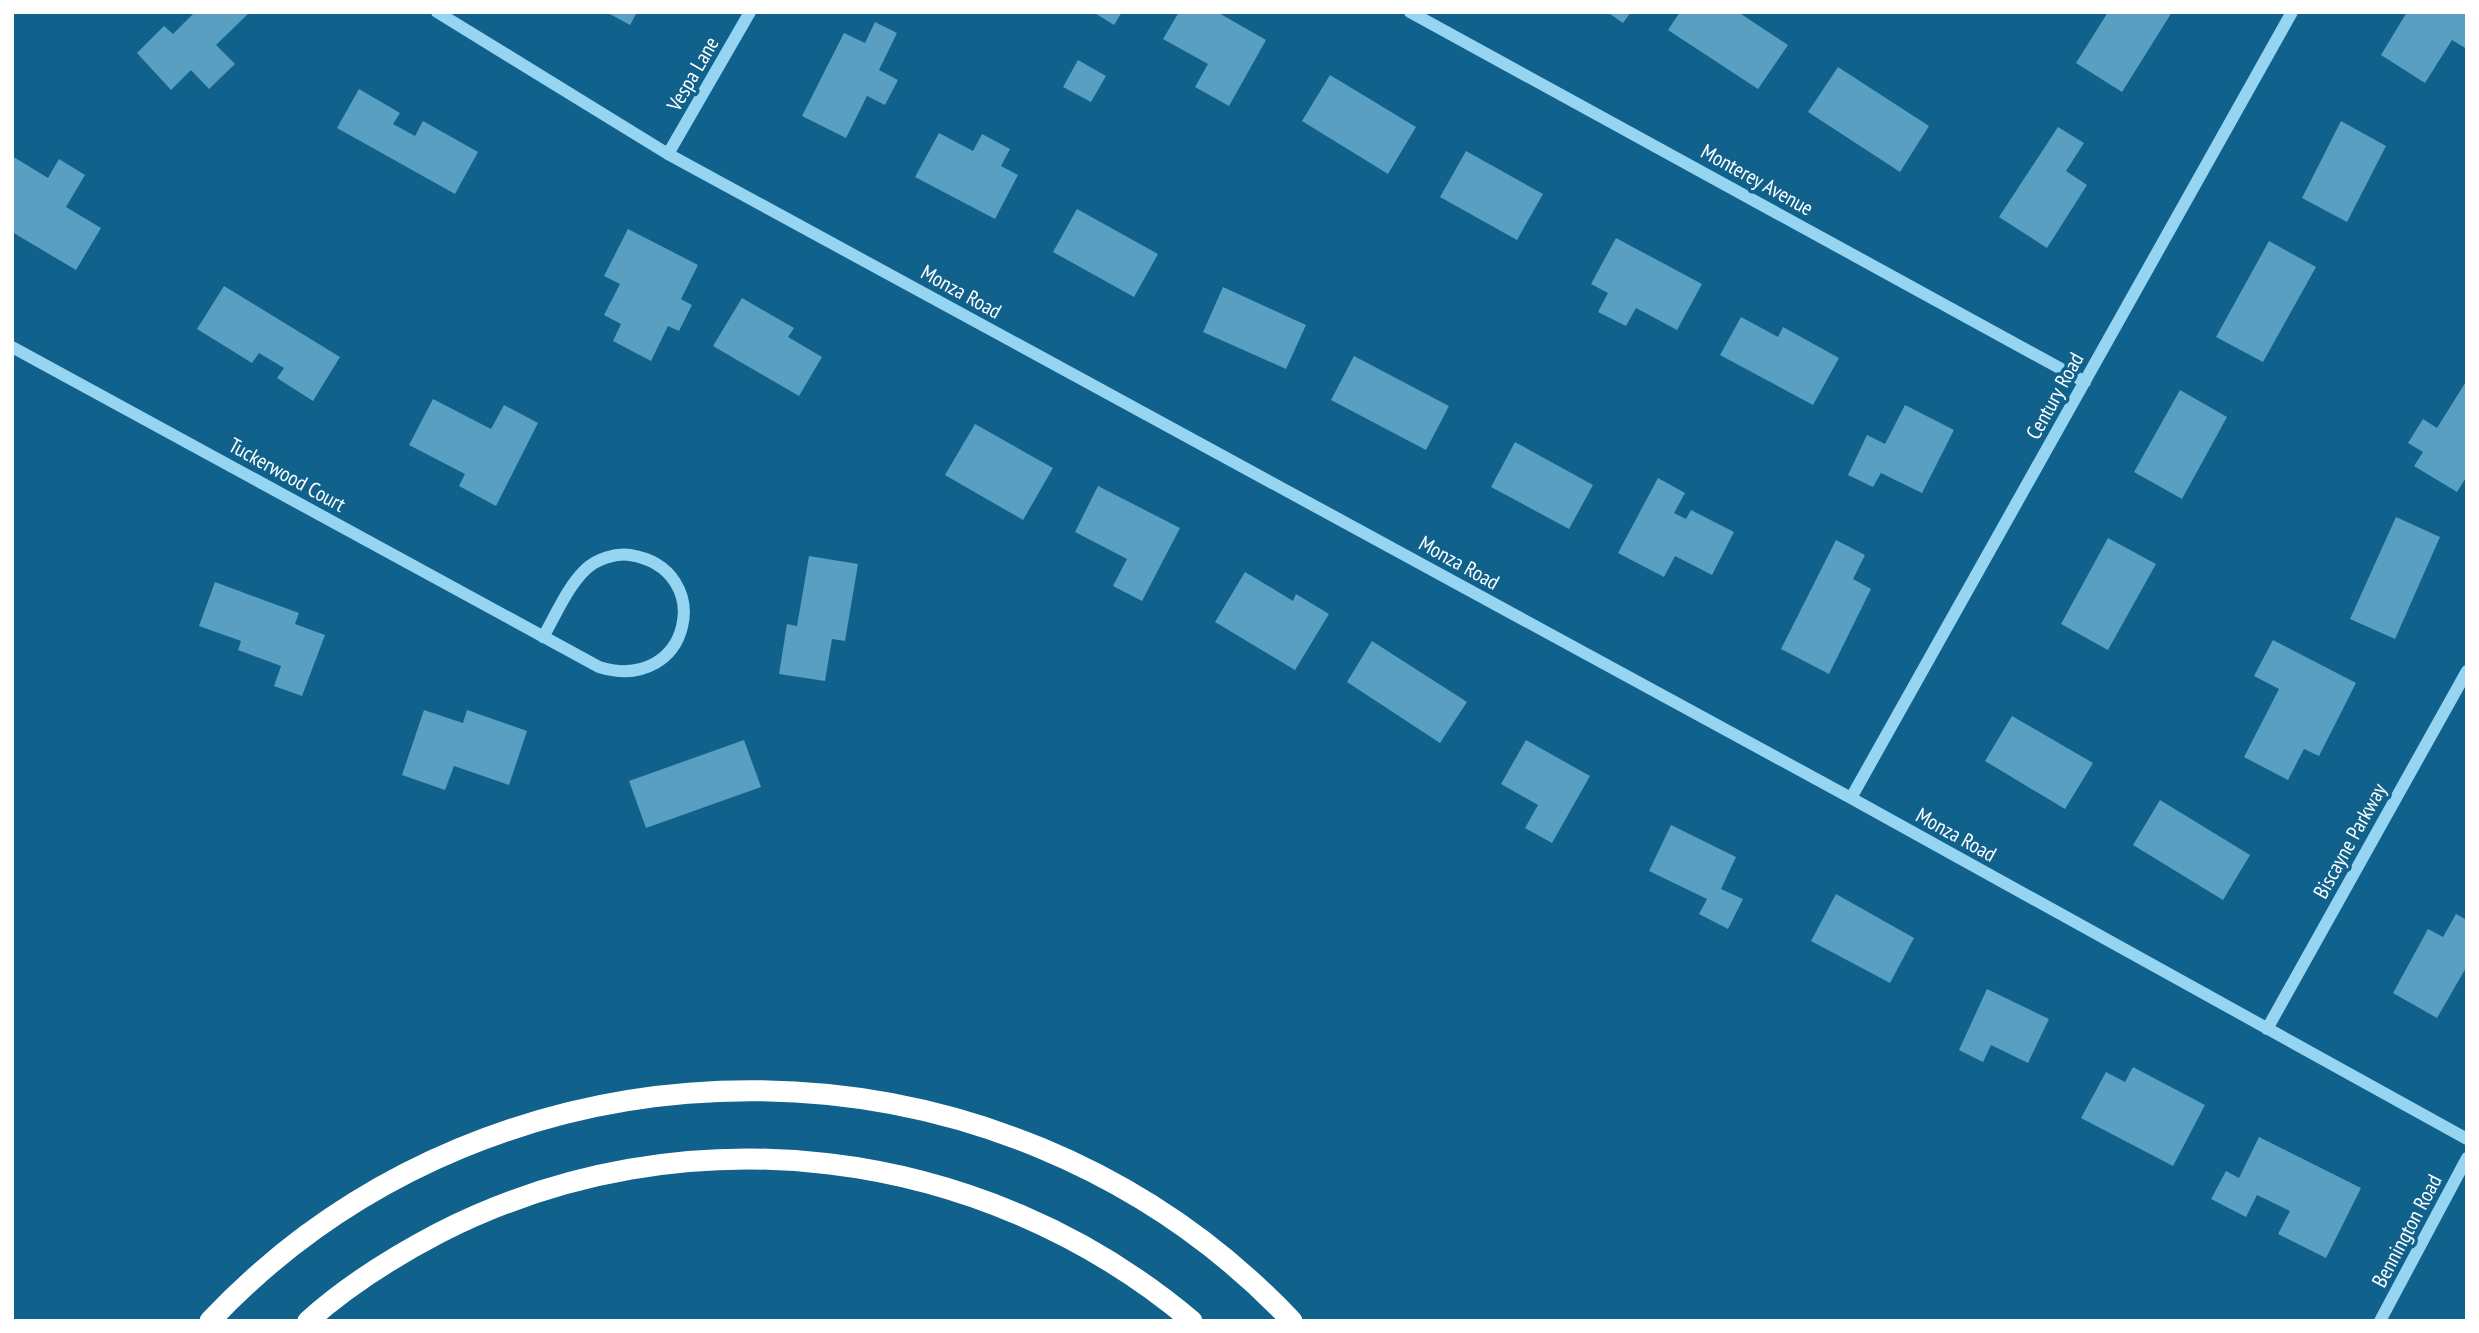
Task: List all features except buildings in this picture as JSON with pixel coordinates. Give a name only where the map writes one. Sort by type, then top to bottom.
[{"type":"highway","points":[[210,1321],[273,1260],[332,1217],[390,1181],[464,1146],[521,1125],[612,1102],[694,1091],[764,1089],[834,1094],[905,1106],[974,1124],[1042,1149],[1126,1191],[1185,1229],[1251,1281],[1292,1321]]},
{"type":"highway","points":[[308,1321],[396,1257],[452,1227],[510,1201],[602,1174],[667,1162],[731,1157],[793,1158],[861,1166],[953,1188],[1014,1212],[1074,1241],[1154,1291],[1192,1321]]},
{"type":"street","name":"Monza Road","points":[[437,12],[668,155],[1851,798],[2467,1139]]},
{"type":"street","name":"Vespa Lane","points":[[668,155],[750,12]]},
{"type":"street","name":"Monterey Avenue","points":[[1410,12],[2085,382]]},
{"type":"street","name":"Century Road","points":[[1851,798],[2292,12]]},
{"type":"street","name":"Tuckerwood Court","points":[[12,347],[543,637],[599,667],[617,673],[636,672],[654,666],[669,653],[680,637],[685,618],[682,598],[674,580],[661,566],[643,557],[624,554],[604,558],[587,568],[574,583],[543,637]]},
{"type":"street","name":"Biscayne Parkway","points":[[2267,1029],[2467,671]]},
{"type":"street","name":"Bennington Road","points":[[2380,1321],[2467,1158]]}]
